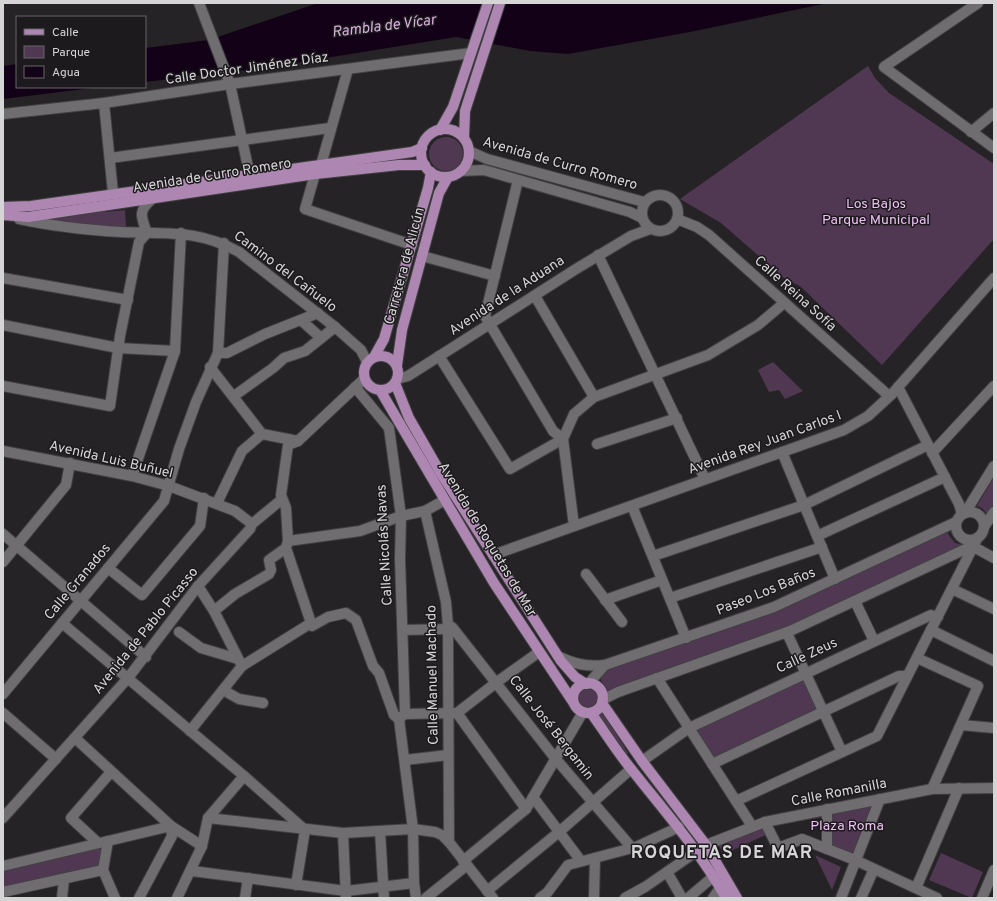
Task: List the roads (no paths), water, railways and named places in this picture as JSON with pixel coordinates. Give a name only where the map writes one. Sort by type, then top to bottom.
[{"type":"main road","points":[[488,3],[453,107],[440,130],[429,136],[422,148],[422,157],[428,168],[436,175],[448,177],[461,171],[466,166],[469,151],[464,138],[465,111],[500,3]]},
{"type":"main road","points":[[440,130],[453,131],[464,138]]},
{"type":"main road","name":"Avenida de Curro Romero","points":[[3,207],[31,206],[250,176],[412,152],[422,148]]},
{"type":"main road","name":"Avenida de Curro Romero","points":[[3,215],[28,217],[151,200],[315,174],[399,165],[428,168]]},
{"type":"main road","name":"Carretera de Alicún","points":[[370,359],[384,339],[428,188],[428,168]]},
{"type":"main road","name":"Carretera de Alicún","points":[[397,365],[402,330],[439,193],[448,177]]},
{"type":"main road","points":[[379,355],[390,358],[397,365],[396,381],[386,390],[371,387],[364,380],[363,370],[370,359],[379,355]]},
{"type":"main road","name":"Avenida de Roquetas de Mar","points":[[396,381],[409,418],[440,472],[558,656],[575,677],[587,684]]},
{"type":"main road","name":"Avenida de Roquetas de Mar","points":[[380,390],[494,583],[573,702]]},
{"type":"main road","points":[[726,898],[714,876],[679,827],[587,713],[576,707],[573,702],[574,694],[577,688],[587,684],[599,689],[602,701],[642,761],[706,845],[737,898]]},
{"type":"main road","points":[[587,713],[598,709],[602,701]]},
{"type":"street","points":[[199,3],[229,81],[250,176]]},
{"type":"street","points":[[978,3],[884,67],[994,148]]},
{"type":"street","name":"Calle Doctor Jiménez Díaz","points":[[3,114],[104,103],[229,81],[348,69],[472,50]]},
{"type":"street","points":[[320,165],[348,69]]},
{"type":"street","points":[[104,103],[113,194]]},
{"type":"street","points":[[971,132],[994,113]]},
{"type":"street","points":[[110,158],[330,128]]},
{"type":"street","name":"Avenida de Curro Romero","points":[[469,151],[487,159],[644,202]]},
{"type":"street","name":"Avenida de Curro Romero","points":[[461,171],[484,170],[630,212],[642,219]]},
{"type":"street","points":[[315,174],[305,210],[412,245]]},
{"type":"street","points":[[518,180],[485,316],[553,431],[563,439]]},
{"type":"street","points":[[655,195],[668,196],[677,206],[677,219],[671,228],[655,231],[650,228],[642,219],[642,207],[644,202],[655,195]]},
{"type":"street","points":[[3,386],[110,406],[118,348],[139,242],[147,233],[142,212],[144,206],[151,200]]},
{"type":"street","name":"Camino del Cañuelo","points":[[3,215],[30,221],[106,231],[147,233],[181,232],[224,243],[239,252],[318,313],[370,359]]},
{"type":"street","name":"Avenida de la Aduana","points":[[631,236],[642,219]]},
{"type":"street","name":"Calle Reina Sofía","points":[[677,219],[697,227],[709,235],[889,396]]},
{"type":"street","name":"Avenida de la Aduana","points":[[396,381],[408,376],[598,255],[631,236],[650,228]]},
{"type":"street","points":[[132,476],[175,351],[181,232]]},
{"type":"street","points":[[224,243],[218,353],[227,353],[265,334],[318,313]]},
{"type":"street","points":[[598,255],[657,375],[705,479]]},
{"type":"street","points":[[422,256],[495,276]]},
{"type":"street","points":[[3,278],[128,300]]},
{"type":"street","name":"Avenida Rey Juan Carlos I","points":[[493,555],[844,430],[868,416],[889,396],[992,284]]},
{"type":"street","points":[[535,296],[594,397]]},
{"type":"street","points":[[574,526],[563,439],[574,414],[594,397],[708,355],[758,325],[784,303]]},
{"type":"street","points":[[302,320],[321,338]]},
{"type":"street","points":[[3,325],[118,348],[175,351]]},
{"type":"street","points":[[234,396],[273,368],[284,358],[304,351],[335,327]]},
{"type":"street","name":"Calle Granados","points":[[3,694],[164,501],[179,449],[210,367],[218,353]]},
{"type":"street","points":[[439,356],[510,469],[563,439]]},
{"type":"street","points":[[210,367],[262,434],[298,441]]},
{"type":"street","points":[[364,380],[298,441],[288,445],[282,484],[282,500],[286,508],[287,544],[312,626],[328,617],[346,613],[356,620],[373,666],[379,673],[394,715],[402,716],[452,714],[540,652]]},
{"type":"street","points":[[653,556],[804,505],[930,449],[994,386]]},
{"type":"street","name":"Calle Nicolás Navas","points":[[355,387],[389,428],[401,516],[403,630],[402,716],[405,760],[413,829],[414,897]]},
{"type":"street","points":[[898,387],[945,477],[961,517]]},
{"type":"street","points":[[597,444],[677,418]]},
{"type":"street","points":[[217,503],[242,451],[262,434]]},
{"type":"street","name":"Avenida Luis Buñuel","points":[[3,451],[132,476],[169,486],[235,511],[252,524]]},
{"type":"street","points":[[782,452],[835,578]]},
{"type":"street","points":[[3,562],[66,485],[70,463]]},
{"type":"street","points":[[994,466],[961,517],[956,529],[959,536],[963,539],[972,541],[994,558]]},
{"type":"street","points":[[817,536],[945,477]]},
{"type":"street","points":[[108,568],[142,596],[200,526],[204,498]]},
{"type":"street","name":"Avenida de Pablo Picasso","points":[[3,818],[146,657],[198,586],[250,529],[252,524],[282,500]]},
{"type":"street","points":[[214,611],[235,594],[269,574],[271,570],[269,560],[287,544],[360,531],[401,516],[425,511],[445,500]]},
{"type":"street","points":[[632,506],[686,638]]},
{"type":"street","name":"Calle Manuel Machado","points":[[425,511],[446,602],[448,627],[452,714],[448,755],[449,842]]},
{"type":"street","points":[[961,517],[971,512],[976,514],[981,517],[984,527]]},
{"type":"street","points":[[736,801],[877,736],[974,543],[980,536],[994,512]]},
{"type":"street","name":"Paseo Los Baños","points":[[587,684],[605,665],[774,607],[961,517]]},
{"type":"street","points":[[3,534],[146,657]]},
{"type":"street","points":[[602,701],[618,692],[786,633],[974,543]]},
{"type":"street","points":[[670,598],[822,547]]},
{"type":"street","points":[[586,574],[622,622]]},
{"type":"street","points":[[605,600],[662,580]]},
{"type":"street","points":[[198,586],[214,611],[240,663]]},
{"type":"street","points":[[952,589],[994,609]]},
{"type":"street","points":[[855,601],[874,640]]},
{"type":"street","name":"Calle Zeus","points":[[642,761],[689,728],[874,640],[931,615],[938,617]]},
{"type":"street","points":[[62,623],[244,776],[305,830]]},
{"type":"street","points":[[190,731],[223,690],[240,663],[311,623]]},
{"type":"street","points":[[403,630],[448,627]]},
{"type":"street","name":"Calle José Bergamin","points":[[448,627],[452,627],[497,682],[555,758],[632,848]]},
{"type":"street","points":[[931,630],[994,662]]},
{"type":"street","points":[[179,632],[201,648],[240,663]]},
{"type":"street","points":[[786,633],[842,752]]},
{"type":"street","points":[[558,656],[583,665],[605,665]]},
{"type":"street","points":[[917,658],[978,686],[932,789]]},
{"type":"street","points":[[712,764],[899,676],[907,676]]},
{"type":"street","points":[[657,678],[752,826]]},
{"type":"street","points":[[223,690],[238,699],[263,703]]},
{"type":"street","points":[[3,713],[56,759]]},
{"type":"street","points":[[426,898],[526,809],[555,758],[587,713]]},
{"type":"street","points":[[452,714],[526,809]]},
{"type":"street","points":[[961,725],[994,728]]},
{"type":"street","points":[[75,738],[171,826],[202,846]]},
{"type":"street","points":[[405,760],[448,755]]},
{"type":"street","points":[[208,818],[305,830],[343,833],[413,829],[435,832],[442,835],[449,842],[490,894],[631,769]]},
{"type":"street","points":[[103,842],[71,818],[112,772]]},
{"type":"street","points":[[177,898],[192,871],[202,846],[208,818],[244,776]]},
{"type":"street","points":[[916,888],[958,788]]},
{"type":"street","name":"Calle Romanilla","points":[[625,898],[645,887],[706,845],[765,822],[932,789],[994,788]]},
{"type":"street","points":[[533,798],[581,861]]},
{"type":"street","points":[[841,898],[880,799]]},
{"type":"street","points":[[827,809],[828,849]]},
{"type":"street","points":[[765,822],[778,848],[802,839],[855,860],[937,898]]},
{"type":"street","points":[[3,866],[171,826]]},
{"type":"street","points":[[139,898],[172,836],[171,826]]},
{"type":"street","points":[[540,898],[547,893],[568,865],[632,848],[679,827]]},
{"type":"street","points":[[296,885],[305,830]]},
{"type":"street","points":[[380,831],[382,887],[384,898]]},
{"type":"street","points":[[343,833],[346,894]]},
{"type":"street","points":[[103,842],[103,870],[115,898]]},
{"type":"street","points":[[594,898],[595,858]]},
{"type":"street","points":[[861,898],[874,869]]},
{"type":"street","points":[[3,892],[103,870]]},
{"type":"street","points":[[982,898],[994,870]]},
{"type":"street","points":[[192,871],[296,885],[346,894],[414,883]]},
{"type":"street","points":[[667,872],[682,898]]},
{"type":"street","points":[[688,898],[714,876]]},
{"type":"street","points":[[245,898],[248,878]]},
{"type":"street","points":[[62,898],[64,879]]},
{"type":"street","points":[[22,898],[23,887]]},
{"type":"street","points":[[713,898],[720,888]]},
{"type":"water","name":"Rambla de Vícar","points":[[318,3],[828,3],[690,32],[568,54],[530,51],[456,37],[257,69],[146,82],[146,48],[209,40]]},
{"type":"water","points":[[16,64],[16,88],[93,88],[3,99],[3,66]]},
{"type":"district","name":"ROQUETAS DE MAR","points":[[722,853]]},
{"type":"park label","name":"Los Bajos Parque Municipal","points":[[876,212]]},
{"type":"park label","name":"Plaza Roma","points":[[847,826]]}]
